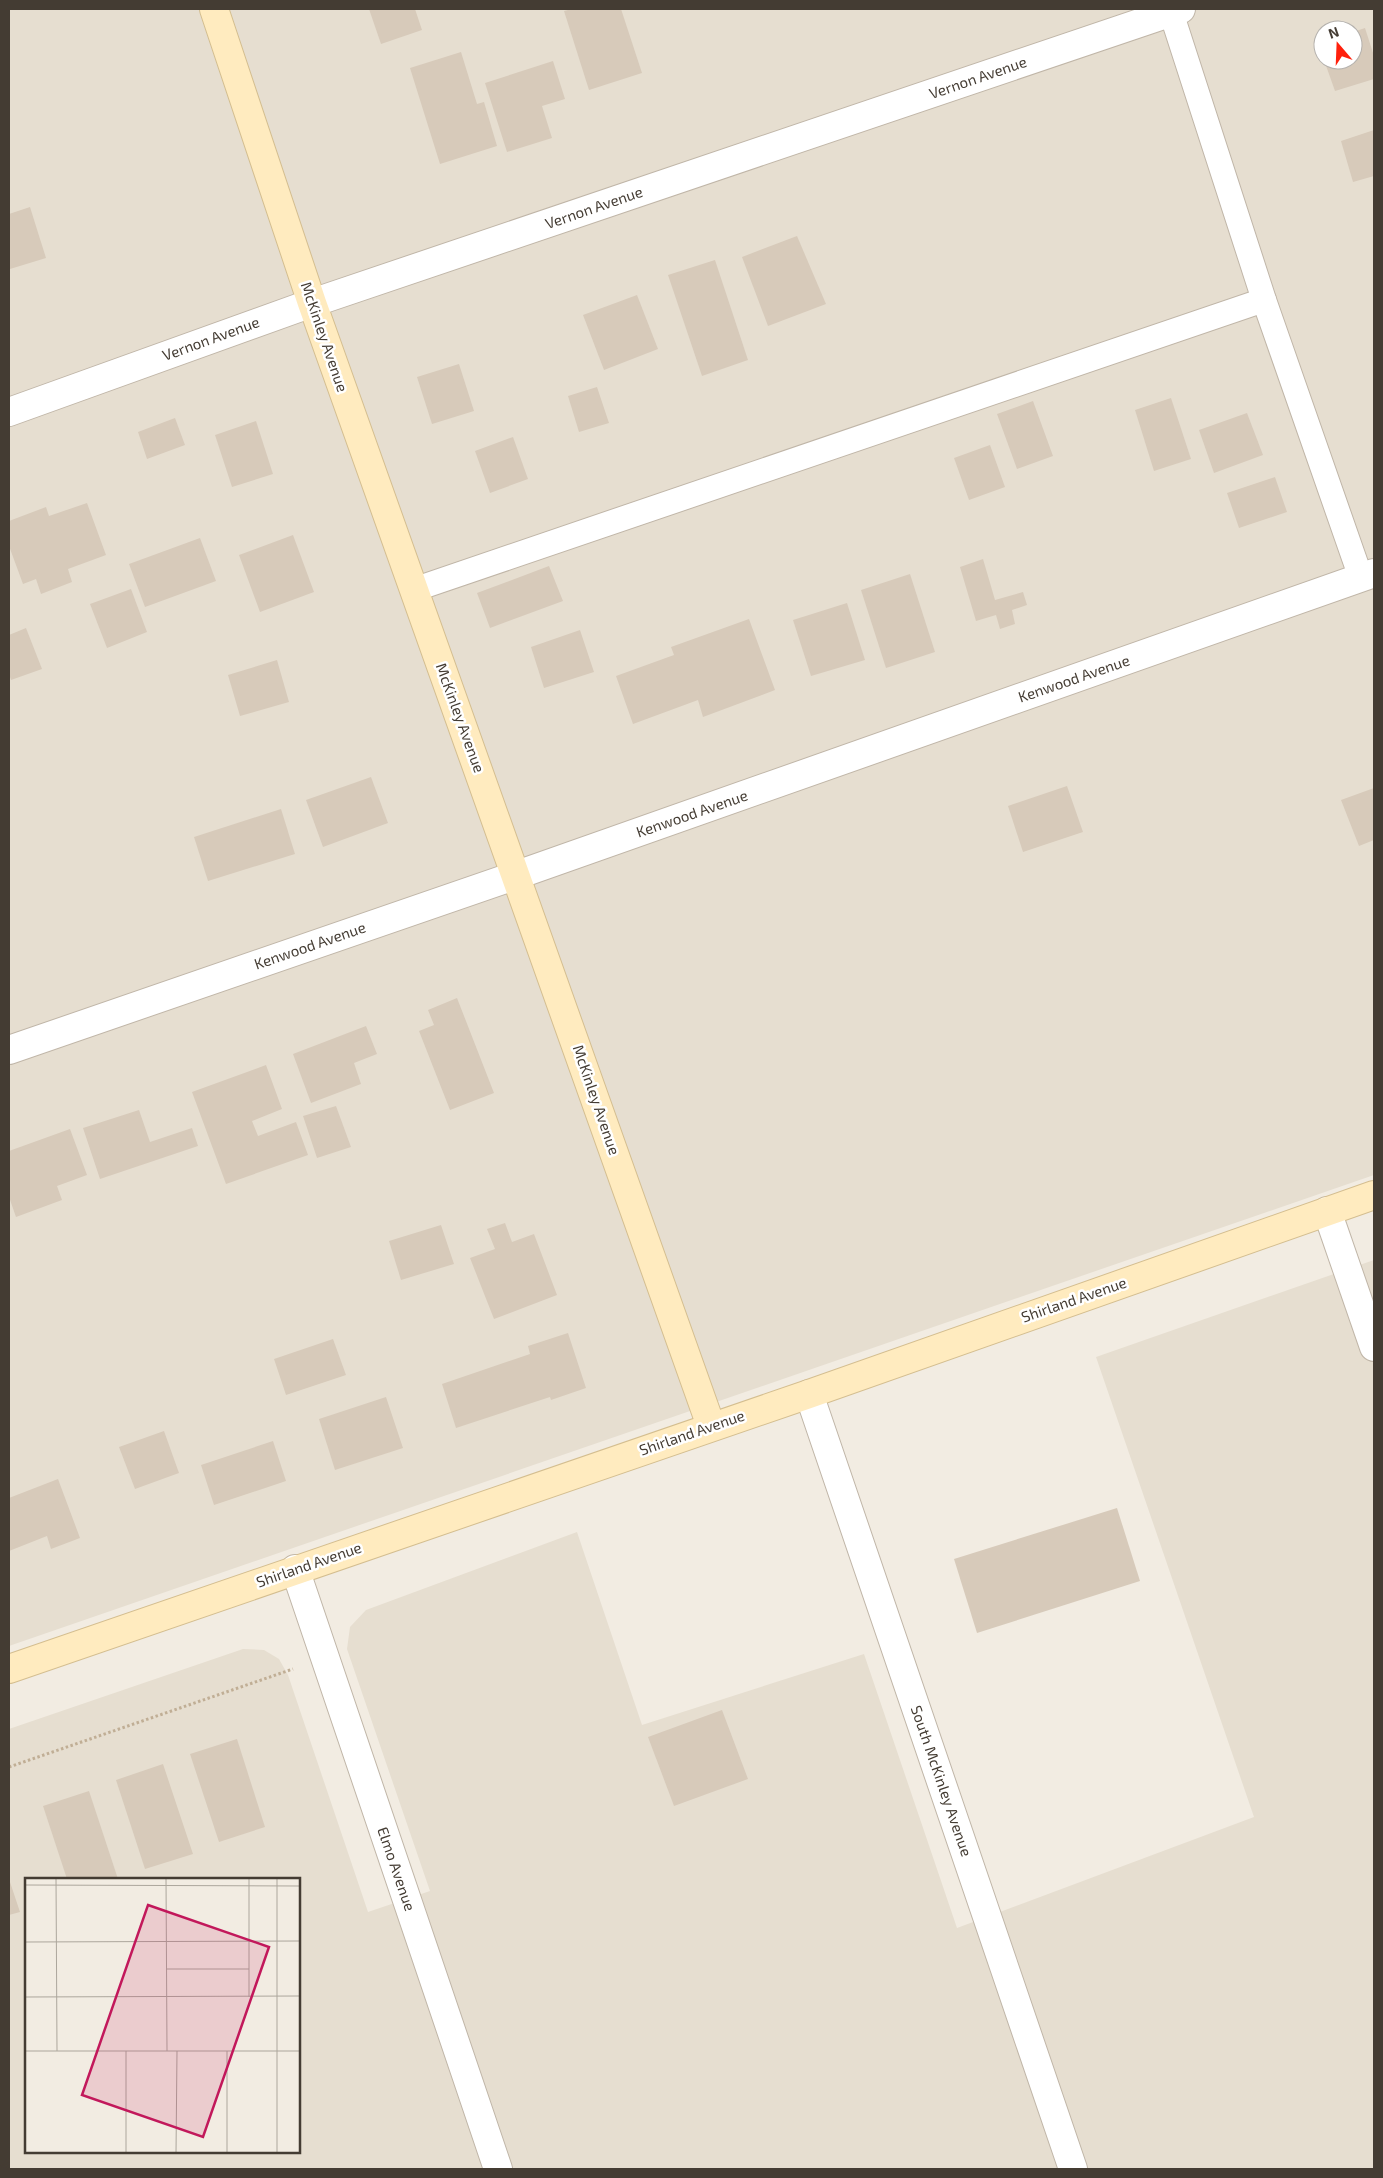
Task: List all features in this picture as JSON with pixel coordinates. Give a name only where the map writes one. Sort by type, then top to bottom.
[{"type":"street","name":"McKinley Avenue","points":[[214,9],[312,303],[413,590],[517,875],[711,1426]]},
{"type":"street","name":"Vernon Avenue","points":[[9,412],[312,303],[1174,10]]},
{"type":"street","name":"Kenwood Avenue","points":[[9,1050],[517,875],[1367,575]]},
{"type":"street","name":"Shirland Avenue","points":[[9,1670],[294,1569],[809,1394],[1374,1195]]},
{"type":"street","points":[[1327,1211],[1374,1347]]},
{"type":"street","name":"South McKinley Avenue","points":[[809,1394],[1073,2169]]},
{"type":"street","name":"Elmo Avenue","points":[[294,1569],[498,2169]]},
{"type":"lane","points":[[1174,10],[1264,300],[1367,575]]},
{"type":"lane","points":[[413,590],[1264,300]]},
{"type":"path","points":[[9,1767],[325,1658]]},
{"type":"shaded area","points":[[9,9],[1374,9],[1374,1175],[9,1646]]},
{"type":"shaded area","points":[[1374,1260],[1374,2169],[9,2169],[9,1729],[243,1649],[264,1650],[279,1659],[288,1675],[368,1912],[430,1891],[347,1649],[350,1627],[366,1610],[577,1532],[642,1725],[864,1654],[957,1928],[1254,1817],[1096,1357]]},
{"type":"building","points":[[369,9],[415,9],[422,30],[381,44]]},
{"type":"building","points":[[572,9],[621,9],[642,73],[589,90],[564,11]]},
{"type":"building","points":[[1365,28],[1374,56],[1374,79],[1335,91],[1328,70],[1363,70],[1363,29]]},
{"type":"building","points":[[461,52],[477,104],[484,102],[497,146],[440,164],[410,68]]},
{"type":"building","points":[[553,61],[565,99],[542,106],[552,138],[507,152],[485,83]]},
{"type":"building","points":[[1374,130],[1374,176],[1353,182],[1341,141]]},
{"type":"building","points":[[30,207],[46,258],[10,269],[9,214]]},
{"type":"building","points":[[797,236],[826,304],[768,326],[742,257]]},
{"type":"building","points":[[715,260],[748,360],[702,376],[668,275]]},
{"type":"building","points":[[637,295],[658,349],[604,370],[583,315]]},
{"type":"building","points":[[459,364],[474,411],[432,424],[417,377]]},
{"type":"building","points":[[597,387],[609,423],[579,432],[568,396]]},
{"type":"building","points":[[1171,398],[1191,459],[1154,471],[1135,410]]},
{"type":"building","points":[[1033,401],[1053,456],[1017,469],[997,414]]},
{"type":"building","points":[[1247,413],[1263,455],[1214,473],[1199,430]]},
{"type":"building","points":[[175,418],[185,445],[147,459],[138,432]]},
{"type":"building","points":[[256,421],[273,474],[232,487],[215,435]]},
{"type":"building","points":[[513,437],[528,479],[490,493],[475,451]]},
{"type":"building","points":[[990,445],[1005,487],[969,500],[954,458]]},
{"type":"building","points":[[1275,477],[1287,512],[1239,528],[1227,493]]},
{"type":"building","points":[[87,503],[106,555],[68,569],[72,582],[41,594],[36,579],[23,584],[9,546],[9,521],[46,507],[49,516]]},
{"type":"building","points":[[293,535],[314,592],[260,612],[239,555]]},
{"type":"building","points":[[200,538],[216,581],[145,607],[129,564]]},
{"type":"building","points":[[983,559],[995,600],[1023,592],[1027,605],[1012,610],[1015,624],[1000,629],[996,615],[976,621],[960,567]]},
{"type":"building","points":[[549,566],[563,601],[490,628],[477,593]]},
{"type":"building","points":[[910,574],[935,652],[886,668],[861,590]]},
{"type":"building","points":[[131,589],[147,632],[107,648],[90,604]]},
{"type":"building","points":[[847,603],[865,660],[811,676],[793,620]]},
{"type":"building","points":[[749,619],[775,690],[703,717],[698,700],[633,724],[616,676],[674,655],[671,647]]},
{"type":"building","points":[[26,628],[42,669],[11,680],[9,674],[9,635]]},
{"type":"building","points":[[580,630],[594,672],[544,688],[531,647]]},
{"type":"building","points":[[277,660],[289,702],[240,716],[228,675]]},
{"type":"building","points":[[371,777],[388,823],[323,847],[306,800]]},
{"type":"building","points":[[1067,786],[1083,832],[1023,852],[1008,806]]},
{"type":"building","points":[[1374,788],[1374,840],[1359,846],[1341,800]]},
{"type":"building","points":[[281,809],[295,854],[208,881],[194,837]]},
{"type":"building","points":[[457,998],[494,1093],[450,1110],[419,1031],[434,1025],[428,1010]]},
{"type":"building","points":[[366,1026],[377,1054],[354,1063],[361,1084],[311,1103],[293,1054]]},
{"type":"building","points":[[266,1065],[282,1109],[252,1121],[258,1136],[296,1122],[308,1155],[226,1184],[192,1092]]},
{"type":"building","points":[[336,1106],[351,1147],[317,1158],[303,1116]]},
{"type":"building","points":[[139,1110],[150,1142],[192,1128],[198,1146],[100,1179],[83,1128]]},
{"type":"building","points":[[70,1129],[87,1175],[57,1186],[62,1200],[16,1217],[9,1197],[9,1151]]},
{"type":"building","points":[[505,1223],[512,1242],[534,1234],[557,1295],[494,1319],[470,1258],[495,1249],[487,1229]]},
{"type":"building","points":[[441,1225],[454,1264],[401,1280],[389,1241]]},
{"type":"building","points":[[568,1333],[586,1388],[551,1400],[550,1397],[456,1428],[442,1384],[530,1354],[528,1346]]},
{"type":"building","points":[[333,1339],[346,1375],[286,1395],[274,1359]]},
{"type":"building","points":[[386,1397],[403,1448],[335,1470],[319,1419]]},
{"type":"building","points":[[164,1431],[179,1473],[135,1489],[119,1447]]},
{"type":"building","points":[[273,1441],[286,1481],[214,1505],[201,1465]]},
{"type":"building","points":[[58,1479],[80,1538],[51,1549],[47,1536],[9,1551],[9,1498]]},
{"type":"building","points":[[1117,1508],[1140,1581],[977,1633],[954,1559]]},
{"type":"building","points":[[722,1710],[748,1779],[674,1806],[648,1737]]},
{"type":"building","points":[[237,1739],[265,1827],[219,1842],[190,1754]]},
{"type":"building","points":[[163,1764],[193,1854],[145,1869],[116,1780]]},
{"type":"building","points":[[89,1791],[118,1878],[67,1878],[43,1806]]},
{"type":"building","points":[[9,1879],[20,1912],[9,1915]]}]
